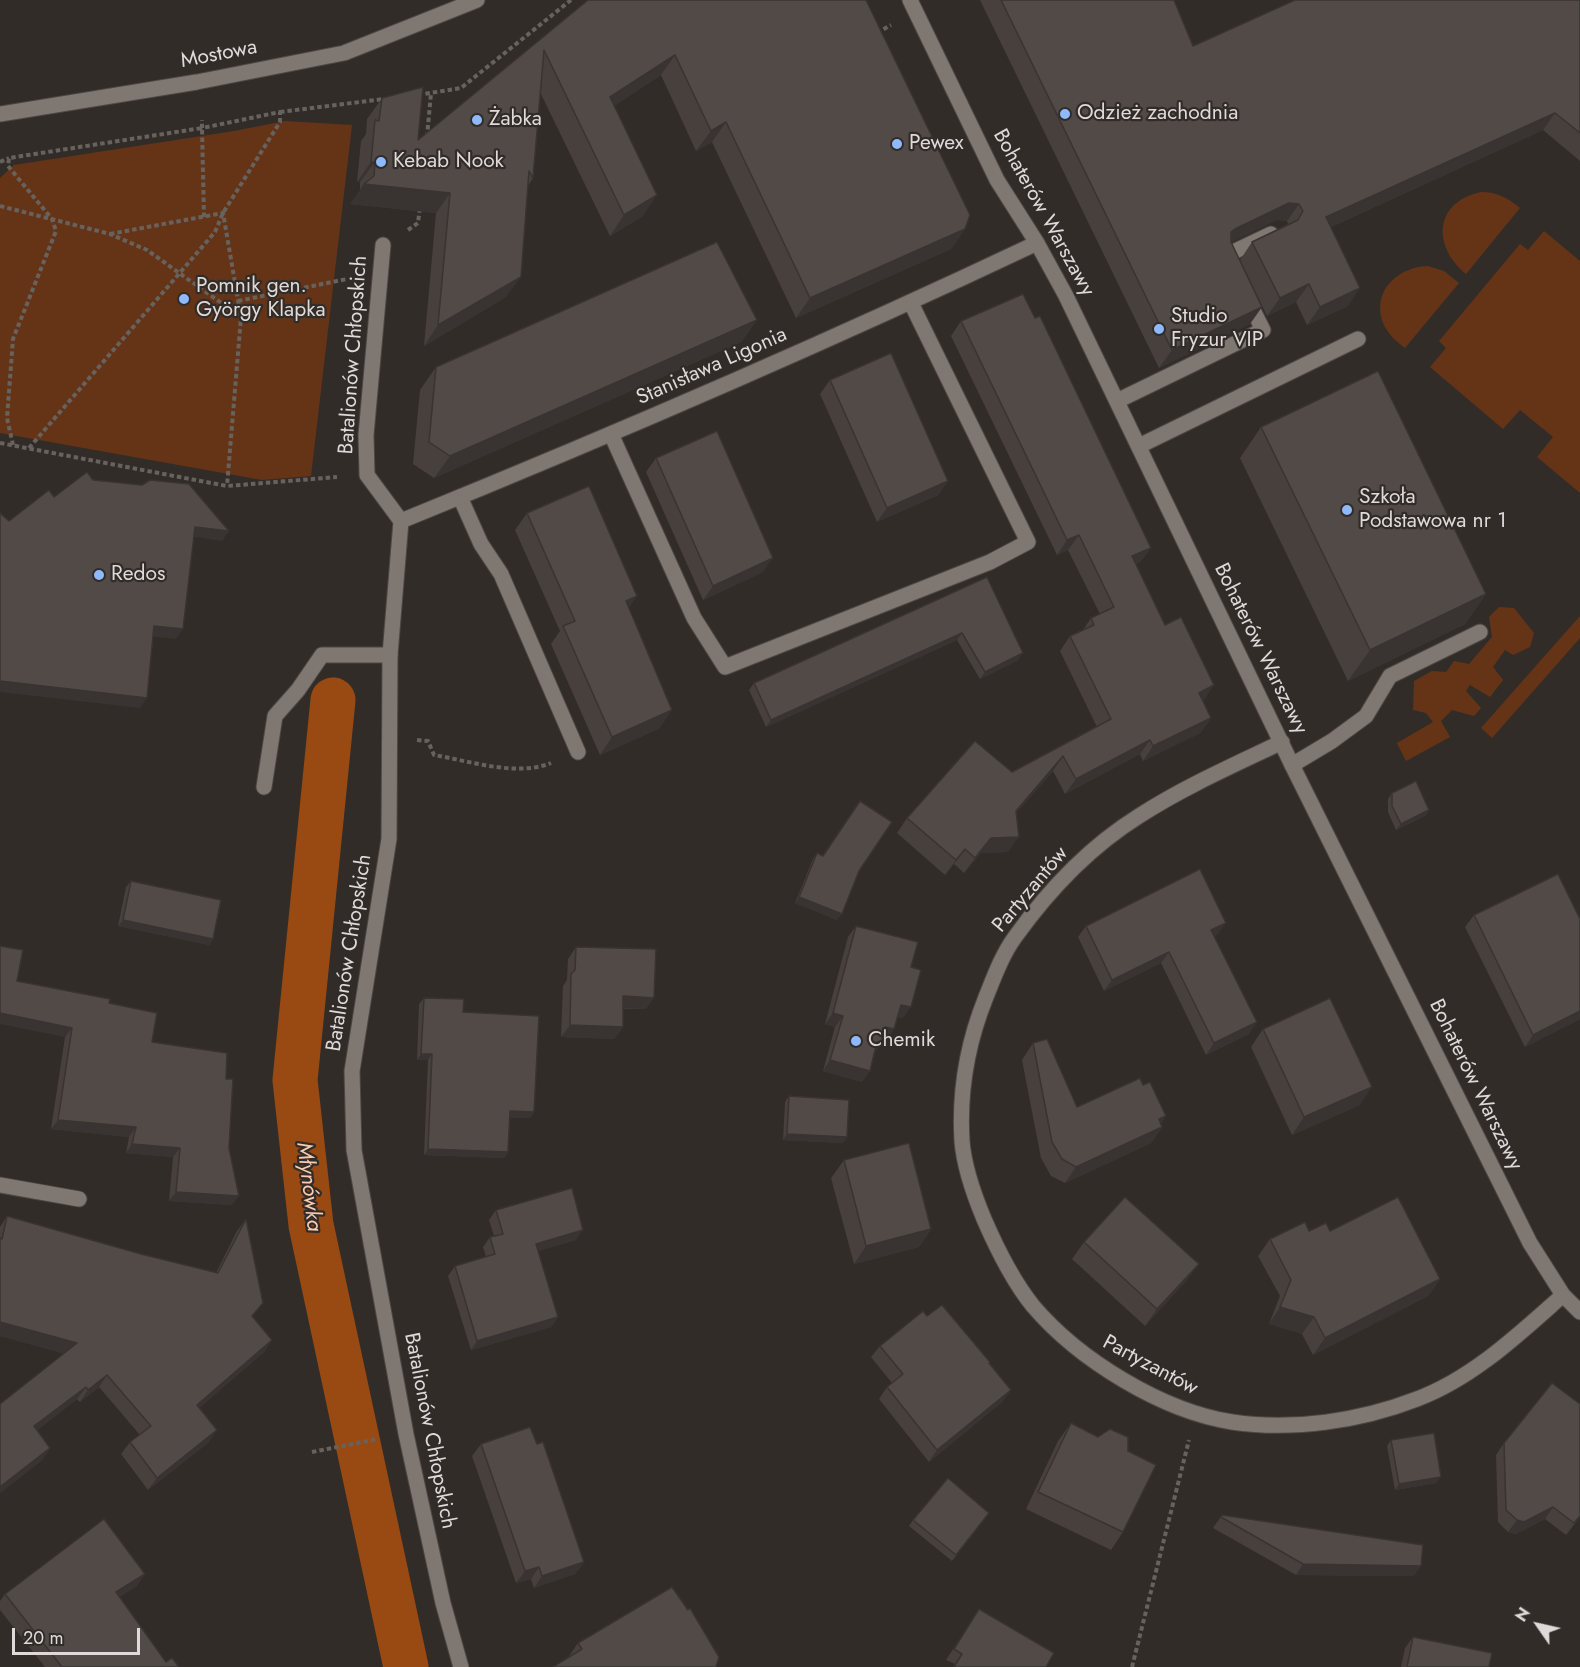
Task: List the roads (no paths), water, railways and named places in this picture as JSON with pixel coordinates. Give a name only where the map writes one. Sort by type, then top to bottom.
[{"type":"street","points":[[440,14],[455,0]]},
{"type":"street","name":"Mostowa","points":[[0,114],[197,82],[344,53],[477,0]]},
{"type":"street","name":"Bohaterów Warszawy","points":[[910,0],[997,180],[1037,243],[1066,296],[1292,765],[1530,1243],[1563,1295],[1580,1312]]},
{"type":"street","points":[[1117,401],[1263,330],[1227,255],[1281,229]]},
{"type":"street","name":"Stanisława Ligonia","points":[[400,522],[611,434],[911,303],[1037,243]]},
{"type":"street","name":"Batalionów Chłopskich","points":[[383,245],[366,435],[367,475],[400,522],[390,655],[389,839],[352,1071],[354,1150],[406,1434],[443,1603],[461,1667]]},
{"type":"street","points":[[611,434],[694,618],[725,667],[990,562],[1028,542],[911,303]]},
{"type":"street","points":[[1139,446],[1358,339]]},
{"type":"street","points":[[460,497],[481,544],[501,574],[578,752]]},
{"type":"street","points":[[1292,765],[1332,741],[1366,716],[1390,676],[1480,632]]},
{"type":"street","points":[[264,787],[275,716],[298,690],[322,655],[390,655]]},
{"type":"street","name":"Partyzantów","points":[[1282,742],[1177,794],[1137,817],[1088,856],[1050,893],[1013,939],[998,968],[980,1013],[966,1057],[962,1101],[962,1144],[968,1173],[977,1203],[996,1247],[1032,1305],[1088,1357],[1146,1392],[1196,1413],[1232,1422],[1276,1426],[1325,1422],[1387,1410],[1420,1398],[1462,1377],[1528,1326],[1563,1295]]},
{"type":"street","points":[[0,1185],[79,1199]]},
{"type":"waterway","name":"Młynówka","points":[[333,700],[295,1080],[311,1225],[406,1667]]},
{"type":"place","name":"Odzież zachodnia","points":[[1065,114]]},
{"type":"place","name":"Żabka","points":[[477,120]]},
{"type":"place","name":"Pewex","points":[[897,144]]},
{"type":"place","name":"Kebab Nook","points":[[381,162]]},
{"type":"place","name":"Pomnik gen. György Klapka","points":[[184,299]]},
{"type":"place","name":"Studio Fryzur VIP","points":[[1159,329]]},
{"type":"place","name":"Szkoła Podstawowa nr 1","points":[[1347,510]]},
{"type":"place","name":"Redos","points":[[99,575]]},
{"type":"place","name":"Chemik","points":[[856,1041]]}]
